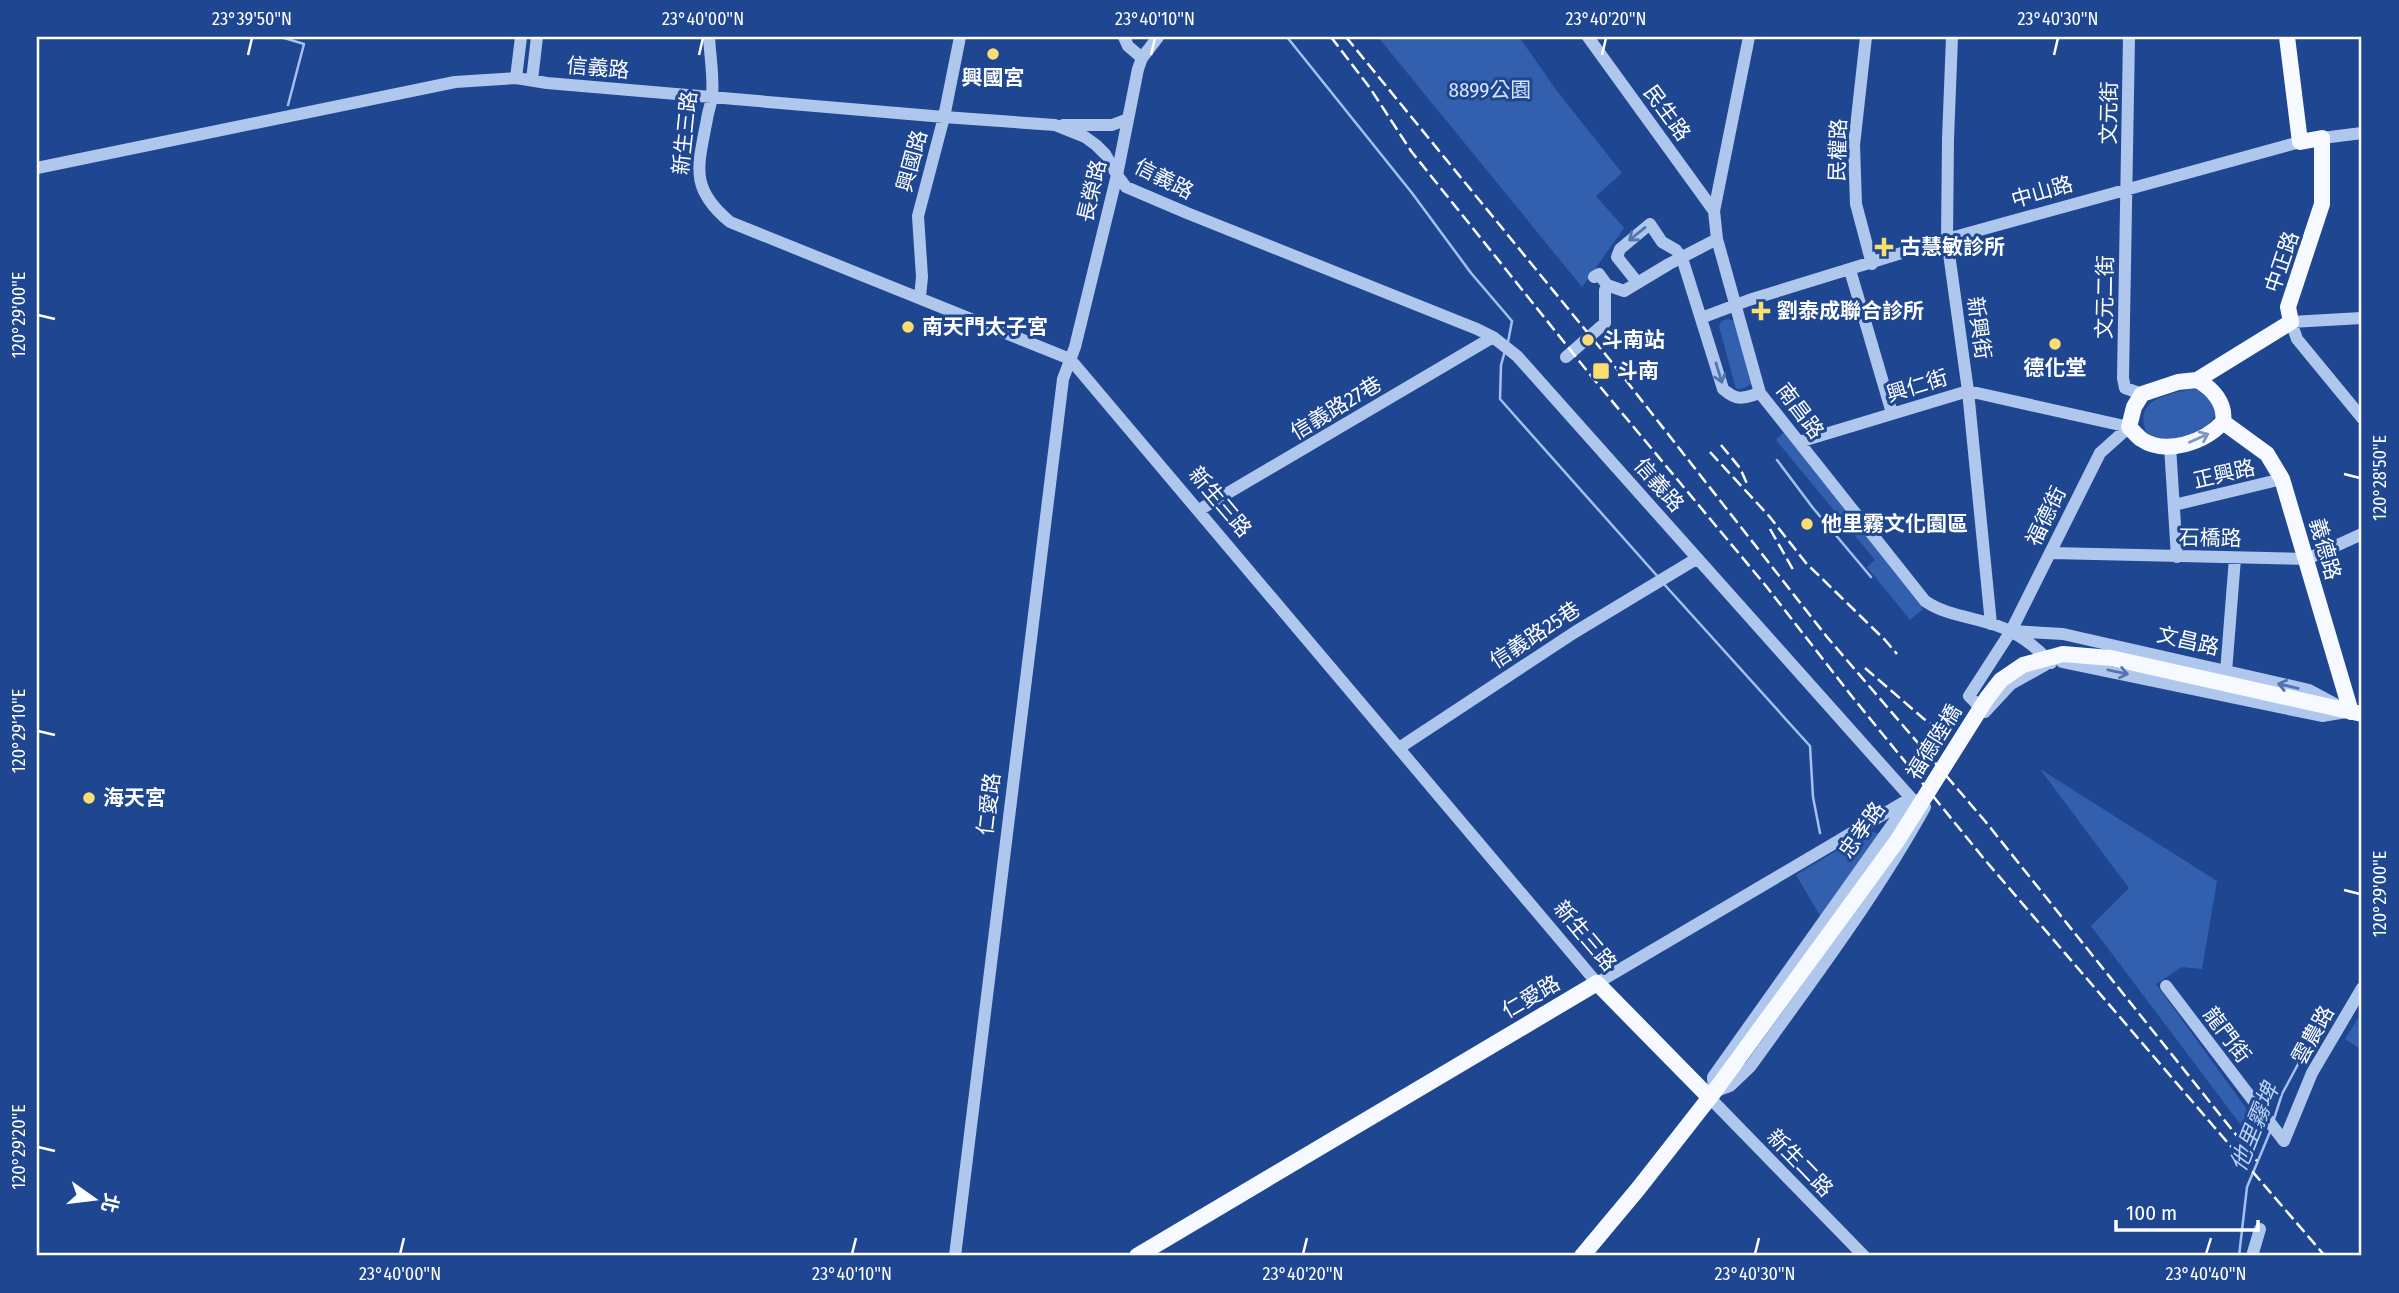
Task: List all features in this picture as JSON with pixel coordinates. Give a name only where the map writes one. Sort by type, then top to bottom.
[{"type":"main road","points":[[2287,37],[2300,142]]},
{"type":"main road","name":"中山路","points":[[2300,142],[2322,138]]},
{"type":"main road","name":"中正路","points":[[2291,322],[2288,307],[2322,204],[2322,138]]},
{"type":"main road","points":[[2142,394],[2178,382],[2197,380],[2291,322]]},
{"type":"main road","points":[[2129,427],[2141,439],[2170,446],[2196,441],[2215,430],[2222,422],[2222,407],[2214,392],[2197,380]]},
{"type":"main road","name":"福德街","points":[[2129,427],[2134,407],[2142,394]]},
{"type":"main road","name":"義德路","points":[[2222,422],[2267,454],[2282,480],[2356,713]]},
{"type":"main road","name":"福德陸橋","points":[[1712,1094],[1897,841],[1987,698],[2001,680],[2024,665],[2063,654],[2111,658],[2356,713]]},
{"type":"main road","name":"新生三路","points":[[1597,983],[1712,1094]]},
{"type":"main road","name":"仁愛路","points":[[1137,1256],[1597,983]]},
{"type":"main road","name":"忠孝路","points":[[1582,1256],[1712,1094]]},
{"type":"street","points":[[516,78],[521,37]]},
{"type":"street","points":[[532,80],[537,37]]},
{"type":"street","name":"新生三路","points":[[709,37],[712,97],[699,176],[700,187],[713,208],[730,222],[1070,359],[1597,983]]},
{"type":"street","name":"興國路","points":[[920,297],[922,278],[918,216],[944,117],[960,37]]},
{"type":"street","points":[[1124,37],[1128,46],[1142,58],[1158,37]]},
{"type":"street","name":"民生路","points":[[1588,37],[1714,211]]},
{"type":"street","name":"南昌路","points":[[1749,37],[1714,211],[1717,239],[1760,393],[1925,601],[1938,610],[2011,631]]},
{"type":"street","name":"民權路","points":[[1866,37],[1854,145],[1856,204],[1872,264]]},
{"type":"street","name":"新興街","points":[[1952,37],[1947,239],[1968,391],[1991,625]]},
{"type":"street","name":"文元街","points":[[2127,190],[2129,37]]},
{"type":"street","name":"長榮路","points":[[1070,359],[1116,176],[1142,58]]},
{"type":"street","name":"信義路","points":[[37,168],[455,82],[516,78],[547,83],[1055,125],[1085,137],[1096,145],[1126,187],[1493,337],[1517,356],[1593,439],[1696,559],[1911,798]]},
{"type":"street","points":[[1055,125],[1112,125],[1128,119]]},
{"type":"street","name":"中山路","points":[[2322,138],[2362,133]]},
{"type":"street","name":"中山路","points":[[1701,318],[1947,239],[2300,142]]},
{"type":"street","name":"文元二街","points":[[2127,190],[2123,378],[2126,388],[2142,394]]},
{"type":"street","points":[[1637,282],[1617,257],[1620,248],[1650,224],[1662,242],[1682,258],[1723,389],[1733,398],[1739,399],[1760,393]]},
{"type":"street","points":[[1594,277],[1598,274],[1607,285],[1624,290],[1634,287],[1637,282],[1717,239]]},
{"type":"street","points":[[1850,270],[1892,413]]},
{"type":"street","points":[[1566,357],[1605,323],[1605,290]]},
{"type":"street","points":[[2291,322],[2362,318]]},
{"type":"street","name":"中正路","points":[[2291,322],[2297,339],[2362,418]]},
{"type":"street","name":"信義路27巷","points":[[1199,510],[1493,337]]},
{"type":"street","name":"仁愛路","points":[[955,1256],[1062,392],[1070,359]]},
{"type":"street","name":"興仁街","points":[[1799,442],[1968,391],[2129,427]]},
{"type":"street","name":"福德街","points":[[2056,662],[2028,672],[2011,684],[1985,712],[1969,696],[2011,631],[2100,453],[2129,427]]},
{"type":"street","points":[[2170,446],[2177,557]]},
{"type":"street","name":"正興路","points":[[2174,505],[2282,480]]},
{"type":"street","name":"石橋路","points":[[2052,553],[2307,559],[2362,534]]},
{"type":"street","points":[[2226,672],[2235,558]]},
{"type":"street","name":"信義路25巷","points":[[1399,748],[1575,632],[1696,559]]},
{"type":"street","points":[[2011,631],[2056,662],[2074,663],[2322,716],[2356,713]]},
{"type":"street","name":"文昌路","points":[[2011,631],[2069,635],[2309,690],[2356,713]]},
{"type":"street","points":[[2056,662],[2056,645],[2069,635]]},
{"type":"street","name":"仁愛路","points":[[1597,983],[1911,798]]},
{"type":"street","name":"忠孝路","points":[[1911,798],[1925,807],[1898,857],[1854,924],[1750,1067],[1730,1086],[1712,1094],[1713,1077],[1911,798]]},
{"type":"street","name":"龍門街","points":[[2165,986],[2284,1141]]},
{"type":"street","name":"雲農路","points":[[2284,1141],[2312,1073],[2362,988]]},
{"type":"street","name":"新生二路","points":[[1712,1094],[1864,1256]]},
{"type":"street","points":[[2252,1256],[2260,1229]]},
{"type":"green space","name":"8899公園","points":[[1378,37],[1519,37],[1557,91],[1622,173],[1596,196],[1624,228],[1582,287]]},
{"type":"green space","points":[[1728,319],[1737,322],[1751,384],[1744,388],[1736,389],[1719,326],[1722,321]]},
{"type":"green space","points":[[2191,389],[2205,393],[2216,413],[2203,429],[2195,435],[2176,440],[2156,437],[2146,432],[2143,421],[2148,405],[2163,397]]},
{"type":"green space","points":[[1784,432],[1923,609],[1910,620],[1867,567],[1875,560],[1776,440]]},
{"type":"green space","points":[[2040,769],[2217,881],[2202,969],[2182,967],[2156,984],[2254,1119],[2244,1129],[2091,926],[2129,888]]},
{"type":"green space","points":[[1869,831],[1880,834],[1822,919],[1796,875]]},
{"type":"green space","points":[[2362,1012],[2362,1050],[2345,1039]]},
{"type":"waterway","points":[[281,37],[304,44],[288,105]]},
{"type":"waterway","points":[[1287,37],[1412,193],[1471,273],[1512,321],[1508,342]]},
{"type":"waterway","points":[[1505,351],[1501,365],[1500,399],[1659,578]]},
{"type":"waterway","points":[[1777,460],[1871,577]]},
{"type":"waterway","points":[[1663,583],[1810,746],[1813,797],[1820,833]]},
{"type":"waterway","name":"他里霧埤","points":[[2274,1119],[2282,1094],[2303,1055]]},
{"type":"waterway","name":"他里霧埤","points":[[2239,1256],[2247,1187],[2270,1132]]},
{"type":"railway","points":[[1331,37],[1370,88],[1411,151],[1592,377],[1766,586],[1985,860],[2325,1256]]},
{"type":"railway","points":[[1346,37],[1610,360],[1827,637],[1985,821],[2257,1161]]},
{"type":"railway","points":[[1721,445],[1740,468],[1748,486]]},
{"type":"railway","points":[[1710,452],[1769,516],[1806,563],[1897,654]]},
{"type":"railway","points":[[1770,529],[1795,573]]},
{"type":"railway","points":[[1865,668],[1924,719],[1944,732]]},
{"type":"place","name":"興國宮","points":[[993,54]]},
{"type":"place","name":"古慧敏診所","points":[[1884,247]]},
{"type":"place","name":"劉泰成聯合診所","points":[[1761,311]]},
{"type":"place","name":"南天門太子宮","points":[[908,327]]},
{"type":"place","name":"斗南站","points":[[1588,340]]},
{"type":"place","name":"德化堂","points":[[2055,344]]},
{"type":"place","name":"斗南","points":[[1601,371]]},
{"type":"place","name":"他里霧文化園區","points":[[1807,524]]},
{"type":"place","name":"海天宮","points":[[89,798]]}]
